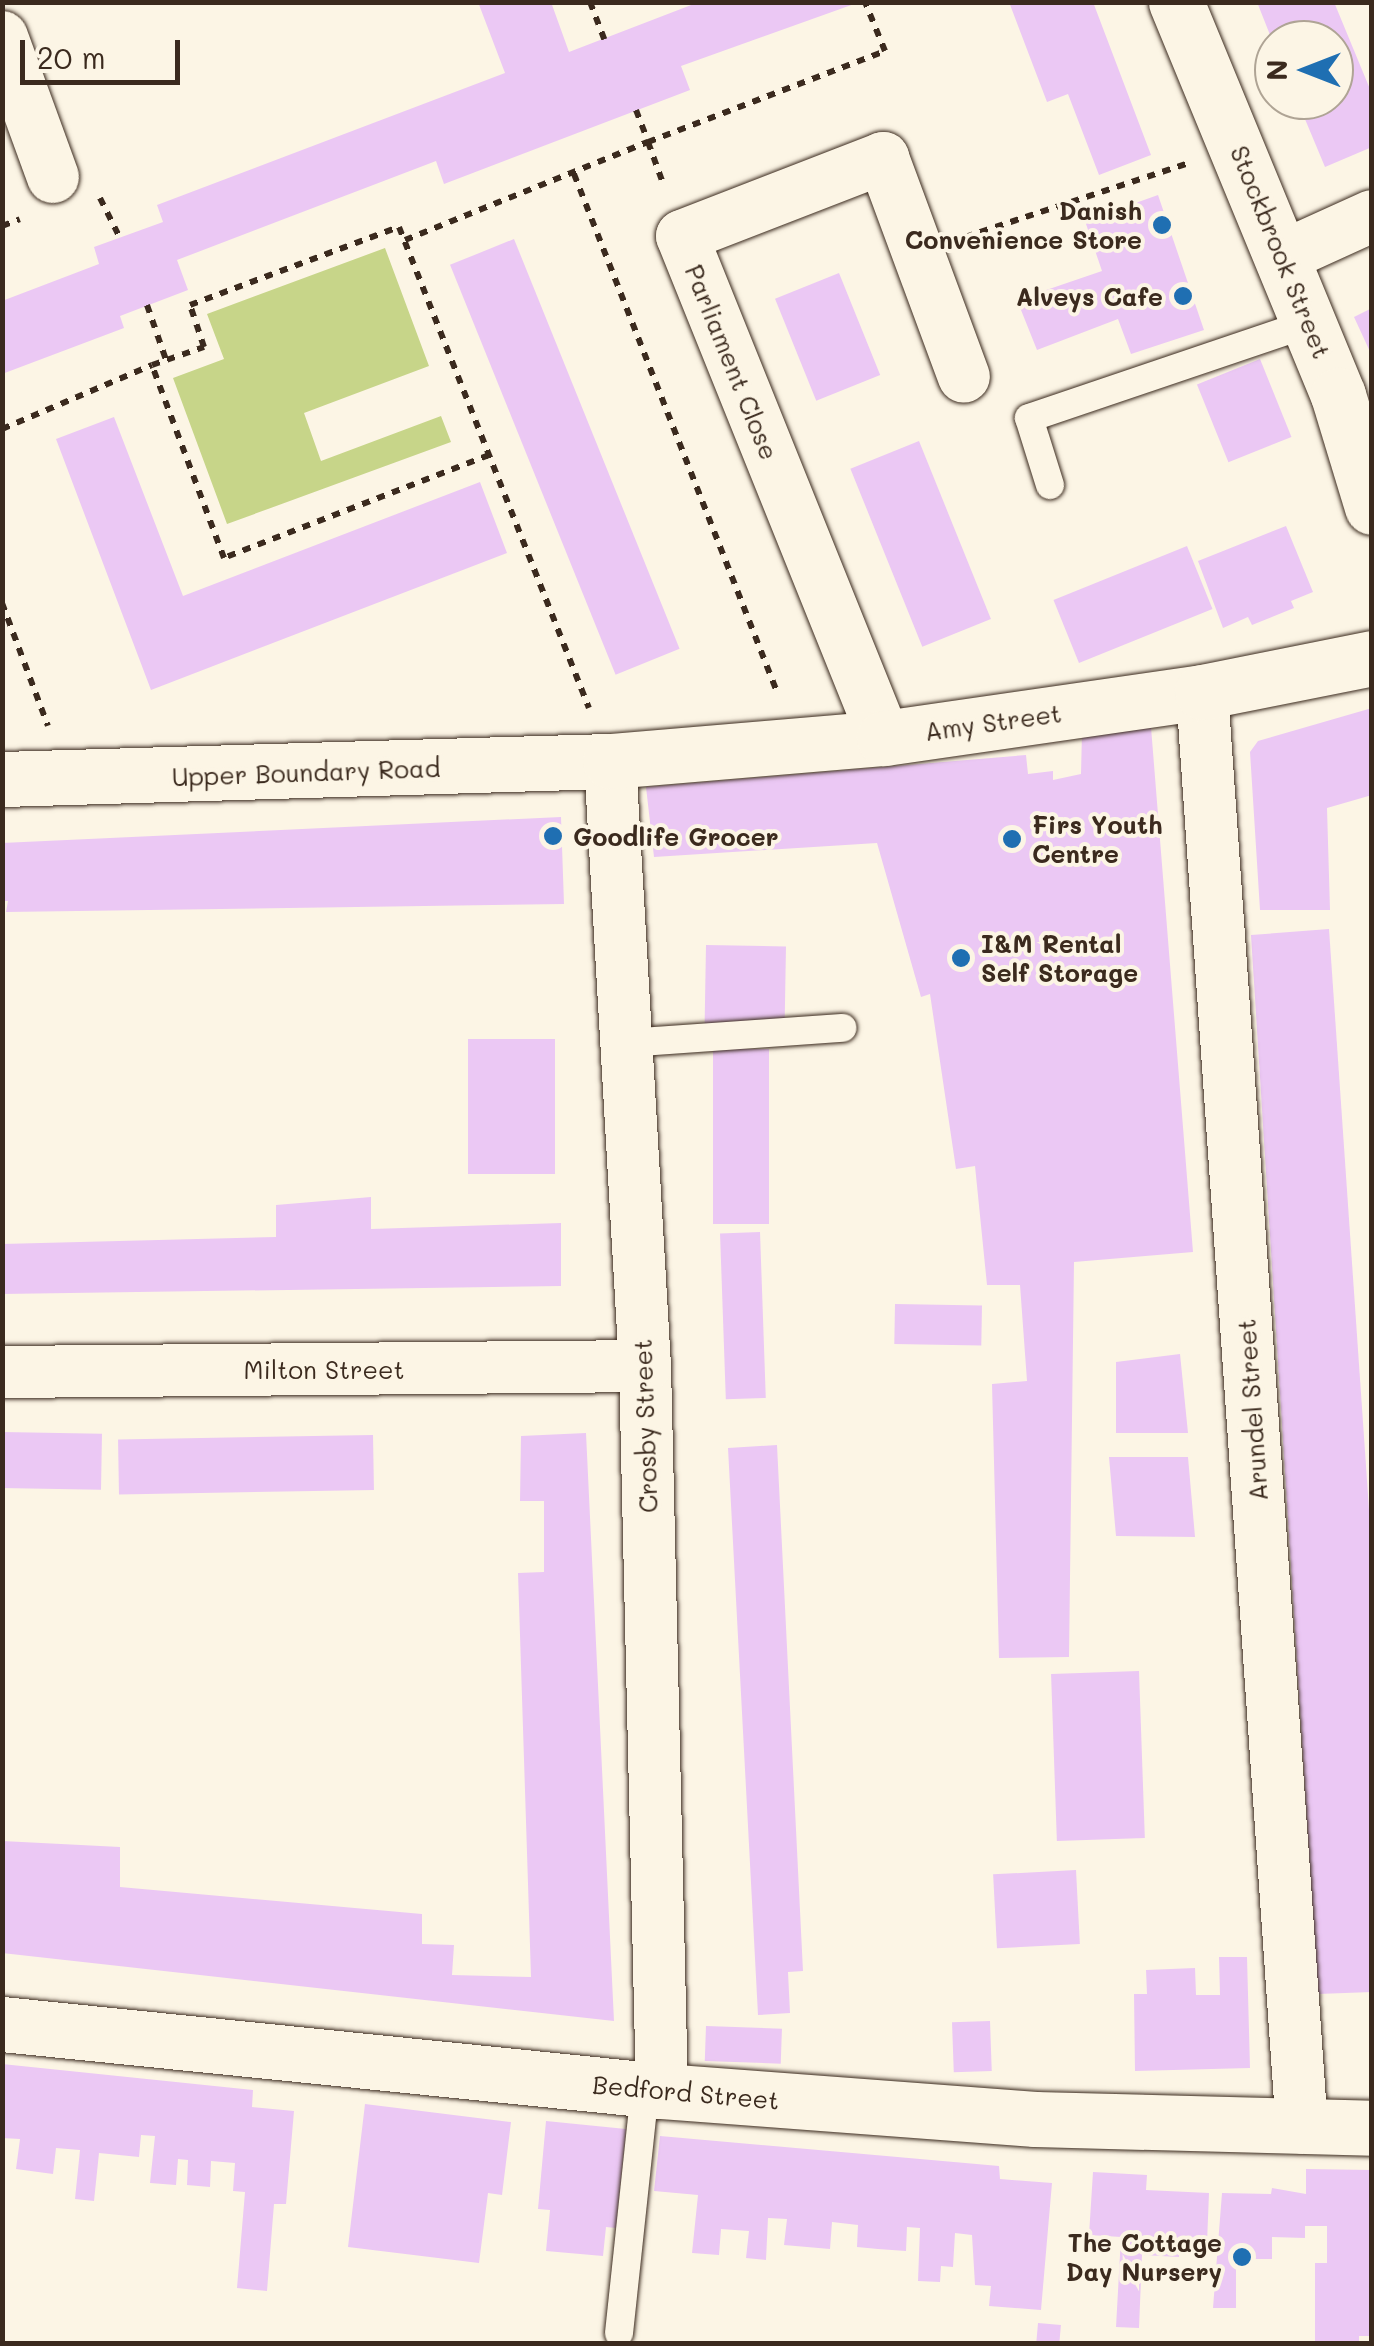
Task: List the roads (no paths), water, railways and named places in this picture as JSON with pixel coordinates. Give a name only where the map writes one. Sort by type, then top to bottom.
[{"type":"street","name":"Stockbrook Street","points":[[1176,2],[1284,256],[1372,507]]},
{"type":"street","points":[[2,37],[53,177]]},
{"type":"street","name":"Parliament Close","points":[[884,738],[682,236],[883,158],[964,376]]},
{"type":"street","points":[[1284,256],[1372,216]]},
{"type":"street","name":"Amy Street","points":[[610,761],[884,738],[1202,692],[1372,658]]},
{"type":"street","name":"Arundel Street","points":[[1202,692],[1302,2128]]},
{"type":"street","name":"Upper Boundary Road","points":[[2,779],[610,761]]},
{"type":"street","name":"Crosby Street","points":[[610,761],[644,1366],[654,2090]]},
{"type":"street","name":"Milton Street","points":[[2,1372],[644,1366]]},
{"type":"street","name":"Bedford Street","points":[[2,2024],[654,2090],[1035,2118],[1372,2128]]},
{"type":"lane","points":[[1050,486],[1029,418],[1310,323]]},
{"type":"lane","points":[[626,1043],[842,1028]]},
{"type":"lane","points":[[619,2333],[654,2090]]},
{"type":"place","name":"Danish Convenience Store","points":[[1162,225]]},
{"type":"place","name":"Alveys Cafe","points":[[1183,296]]},
{"type":"place","name":"Goodlife Grocer","points":[[553,836]]},
{"type":"place","name":"Firs Youth Centre","points":[[1012,839]]},
{"type":"place","name":"I&M Rental Self Storage","points":[[961,958]]},
{"type":"place","name":"The Cottage Day Nursery","points":[[1242,2257]]}]
